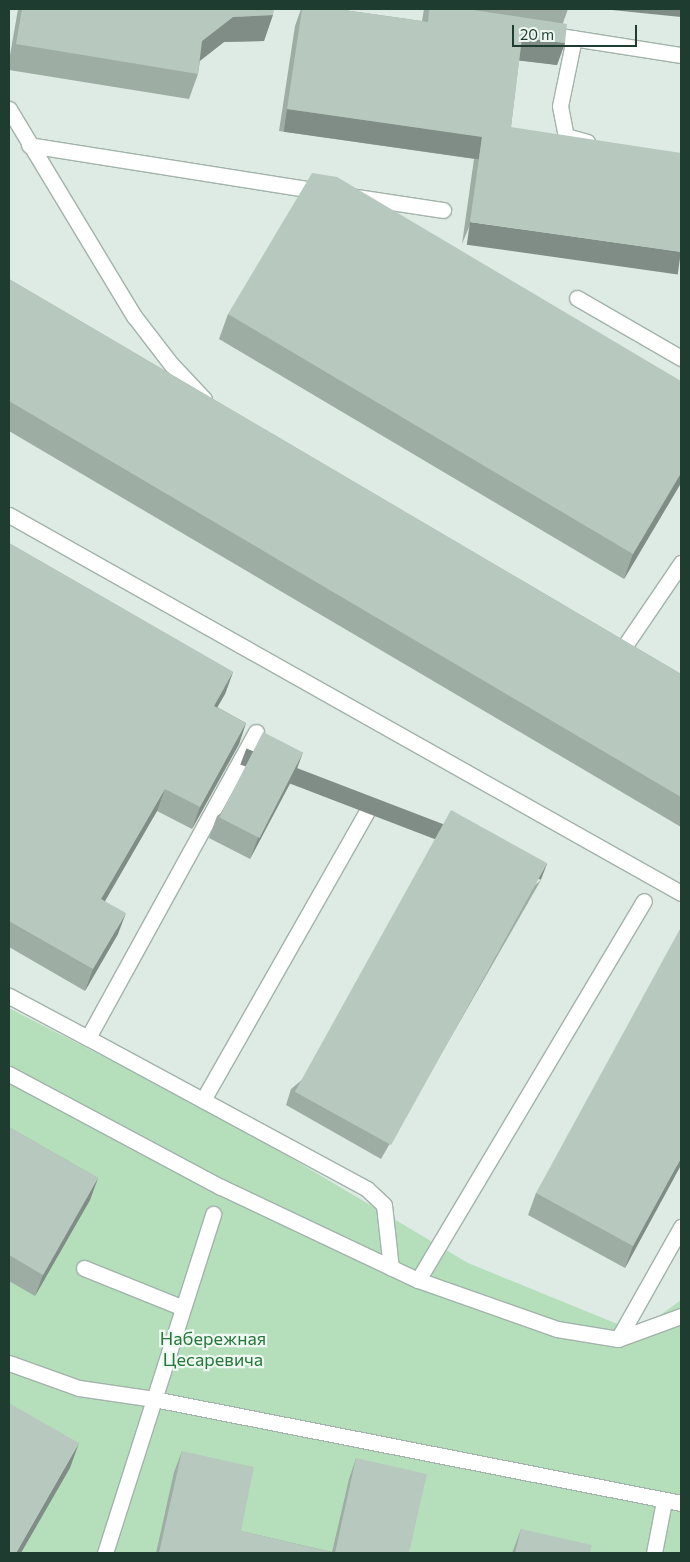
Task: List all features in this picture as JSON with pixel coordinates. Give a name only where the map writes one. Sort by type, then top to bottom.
[{"type":"lane","points":[[527,32],[681,56]]},
{"type":"lane","points":[[574,38],[560,106],[566,136],[600,145]]},
{"type":"lane","points":[[9,109],[134,316],[201,398],[218,408]]},
{"type":"lane","points":[[29,145],[444,210]]},
{"type":"lane","points":[[577,298],[681,358]]},
{"type":"lane","points":[[9,515],[681,893]]},
{"type":"lane","points":[[626,644],[681,563]]},
{"type":"lane","points":[[609,634],[642,654]]},
{"type":"lane","points":[[88,1038],[256,732]]},
{"type":"lane","points":[[203,1100],[368,810]]},
{"type":"lane","points":[[418,1280],[644,901]]},
{"type":"lane","points":[[9,996],[367,1189],[384,1204],[391,1268]]},
{"type":"lane","points":[[9,1074],[220,1187],[418,1280],[557,1329],[618,1339],[681,1316]]},
{"type":"lane","points":[[105,1553],[181,1307],[213,1214]]},
{"type":"lane","points":[[618,1339],[681,1227]]},
{"type":"lane","points":[[84,1268],[181,1307]]},
{"type":"lane","points":[[9,1363],[79,1388],[154,1399],[681,1503]]},
{"type":"lane","points":[[654,1553],[664,1501]]},
{"type":"green space","name":"Набережная Цесаревича","points":[[9,1008],[232,1123],[468,1263],[637,1332],[681,1300],[681,1553],[9,1553]]},
{"type":"building","points":[[22,9],[274,9],[273,15],[233,17],[202,41],[198,74],[16,44]]},
{"type":"building","points":[[302,9],[337,9],[428,22],[429,9],[467,9],[567,24],[565,43],[522,38],[511,127],[681,153],[681,252],[470,222],[482,137],[287,109]]},
{"type":"building","points":[[312,173],[337,177],[681,381],[681,473],[633,554],[228,314]]},
{"type":"building","points":[[9,279],[681,674],[681,797],[9,401]]},
{"type":"building","points":[[9,543],[233,672],[214,706],[246,723],[200,807],[165,789],[101,899],[126,913],[93,969],[9,921]]},
{"type":"building","points":[[263,732],[303,752],[260,838],[219,818]]},
{"type":"building","points":[[451,810],[547,863],[391,1145],[295,1092]]},
{"type":"building","points":[[681,927],[681,1158],[633,1246],[536,1193]]},
{"type":"building","points":[[9,1127],[98,1178],[43,1275],[9,1255]]},
{"type":"building","points":[[9,1403],[79,1443],[16,1553],[9,1553]]},
{"type":"building","points":[[182,1451],[254,1467],[241,1531],[335,1553],[159,1553]]},
{"type":"building","points":[[356,1458],[427,1474],[409,1553],[335,1553]]},
{"type":"building","points":[[521,1529],[592,1545],[590,1553],[515,1553]]}]
